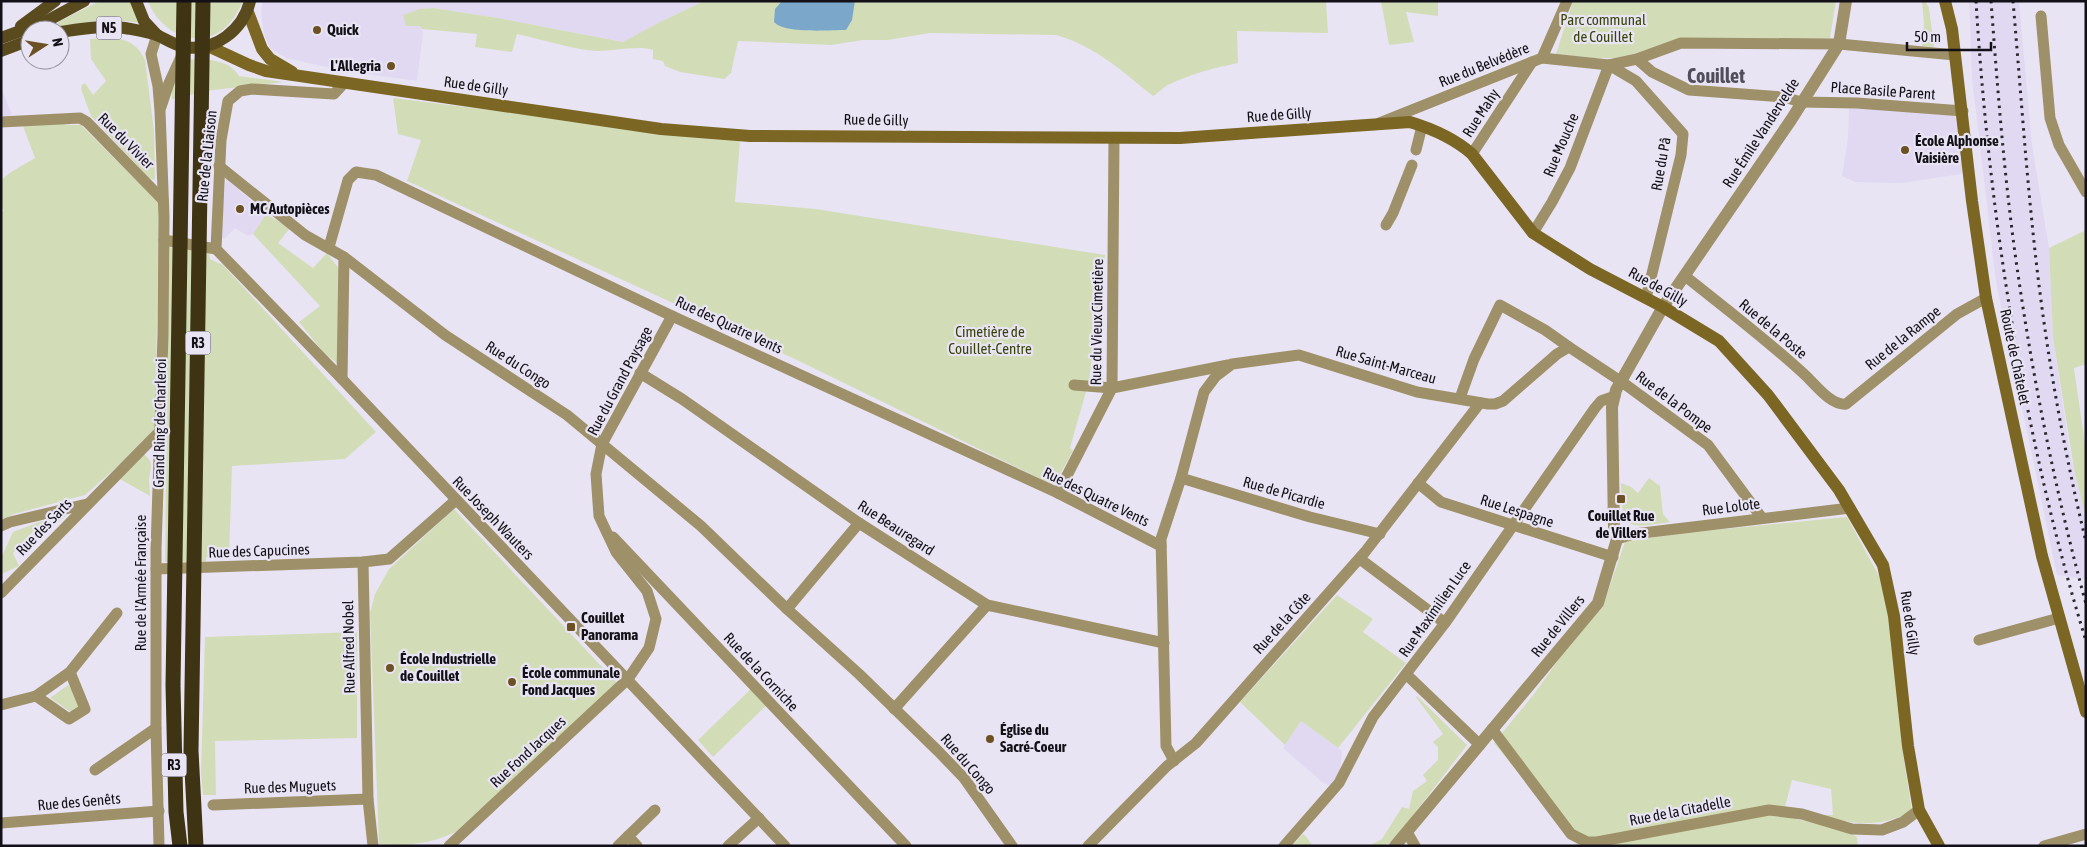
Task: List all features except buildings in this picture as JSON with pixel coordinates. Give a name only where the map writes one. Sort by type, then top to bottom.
[{"type":"highway","name":"Grand Ring de Charleroi","points":[[180,846],[176,804],[173,685],[184,1]]},
{"type":"highway","name":"R3","points":[[196,846],[192,751],[192,685],[203,1]]},
{"type":"main road","name":"N5","points":[[6,36],[55,1]]},
{"type":"main road","name":"N5","points":[[6,36],[45,22],[84,1]]},
{"type":"main road","name":"N5","points":[[136,1],[144,21],[157,35],[170,43],[184,47],[208,46],[225,39],[238,27],[249,6]]},
{"type":"main road","name":"Route de Châtelet","points":[[1944,1],[1952,28],[1956,55],[1972,201],[1986,298],[2042,556],[2086,712]]},
{"type":"main road","points":[[249,6],[262,48],[270,59],[296,75]]},
{"type":"main road","name":"N5","points":[[70,31],[94,28],[124,28],[157,35]]},
{"type":"main road","points":[[1,51],[20,44]]},
{"type":"main road","name":"Rue de Gilly","points":[[208,46],[266,71],[671,130],[750,136],[1180,138],[1410,122],[1433,129],[1472,154],[1533,233],[1590,269],[1664,307],[1720,341],[1768,395],[1839,490],[1883,565],[1894,616],[1908,746],[1919,810],[1939,846]]},
{"type":"street","name":"Rue Mahy","points":[[1472,154],[1537,60],[1567,1]]},
{"type":"street","name":"Rue Émile Vandervelde","points":[[1685,276],[1791,120],[1839,44],[1846,1]]},
{"type":"street","points":[[2041,16],[2050,118],[2059,145],[2084,188]]},
{"type":"street","name":"Rue de l'Armée Française","points":[[157,35],[151,54],[158,86],[160,111],[164,240],[156,569],[156,728],[159,846]]},
{"type":"street","name":"Rue du Belvédère","points":[[1375,124],[1537,60],[1610,65],[1637,59],[1681,43],[1839,44]]},
{"type":"street","points":[[1839,44],[1956,55]]},
{"type":"street","name":"Rue de l'Armée Française","points":[[160,111],[184,47]]},
{"type":"street","points":[[1637,59],[1652,72],[1689,90],[1784,97],[1801,102]]},
{"type":"street","name":"Rue Mouche","points":[[1533,233],[1570,168],[1610,65]]},
{"type":"street","name":"Rue du Pâ","points":[[1610,65],[1636,81],[1683,134],[1681,155],[1646,298]]},
{"type":"street","name":"Rue de la Liaison","points":[[216,249],[220,140],[228,102],[240,91],[252,89],[334,94],[344,83]]},
{"type":"street","name":"Place Basile Parent","points":[[1801,102],[1963,111]]},
{"type":"street","name":"Rue du Vivier","points":[[1,122],[80,118],[87,122],[163,200]]},
{"type":"street","points":[[1416,150],[1422,126]]},
{"type":"street","name":"Rue du Vieux Cimetière","points":[[1058,493],[1112,388],[1114,139]]},
{"type":"street","points":[[1386,225],[1394,214],[1412,165]]},
{"type":"street","name":"Rue du Congo","points":[[219,166],[305,235],[344,257],[445,335],[568,416],[701,526],[787,609],[859,674],[964,778],[1012,846]]},
{"type":"street","name":"Rue des Quatre Vents","points":[[329,247],[348,180],[356,172],[376,175],[672,316],[1058,493],[1161,546]]},
{"type":"street","points":[[164,240],[216,249]]},
{"type":"street","name":"Rue Joseph Wauters","points":[[216,249],[786,846]]},
{"type":"street","points":[[342,379],[344,257]]},
{"type":"street","name":"Rue de Villers","points":[[1395,846],[1598,603],[1617,539],[1614,528],[1612,408],[1615,396],[1664,307],[1685,276]]},
{"type":"street","name":"Rue de la Poste","points":[[1685,276],[1840,405]]},
{"type":"street","name":"Rue de la Rampe","points":[[1840,405],[1846,404],[1957,314],[1986,298]]},
{"type":"street","points":[[1460,398],[1474,359],[1500,305],[1545,330],[1622,382]]},
{"type":"street","name":"Rue du Grand Paysage","points":[[628,679],[649,648],[656,619],[646,592],[616,552],[599,516],[596,474],[602,444],[672,316]]},
{"type":"street","name":"Rue Saint-Marceau","points":[[1074,385],[1112,388],[1232,364],[1299,355],[1417,392],[1495,404],[1503,401],[1557,354],[1569,347]]},
{"type":"street","points":[[1174,760],[1166,746],[1161,539],[1181,478],[1204,392],[1216,376],[1232,364]]},
{"type":"street","name":"Rue Beauregard","points":[[640,373],[682,399],[859,523],[987,605],[1164,643]]},
{"type":"street","name":"Rue de la Pompe","points":[[1622,382],[1708,445],[1762,518]]},
{"type":"street","name":"Rue Maximilien Luce","points":[[1284,846],[1339,783],[1373,718],[1445,623],[1595,408],[1601,401],[1615,396]]},
{"type":"street","name":"Rue de la Côte","points":[[1088,846],[1174,760],[1196,742],[1360,559],[1480,403]]},
{"type":"street","name":"Rue des Sarts","points":[[1,593],[159,432]]},
{"type":"street","name":"Rue de Picardie","points":[[1181,478],[1310,517],[1380,534]]},
{"type":"street","name":"Rue Lespagne","points":[[1418,483],[1441,502],[1613,557]]},
{"type":"street","points":[[363,562],[388,559],[456,500]]},
{"type":"street","name":"Rue des Sarts","points":[[1,526],[10,522],[87,504]]},
{"type":"street","name":"Rue Lolote","points":[[1617,539],[1634,534],[1850,508]]},
{"type":"street","name":"Rue de la Corniche","points":[[599,516],[616,540],[906,846]]},
{"type":"street","points":[[787,609],[859,523]]},
{"type":"street","points":[[1360,559],[1445,623]]},
{"type":"street","name":"Rue des Capucines","points":[[156,569],[363,562]]},
{"type":"street","name":"Rue Alfred Nobel","points":[[363,562],[368,799],[373,846]]},
{"type":"street","points":[[894,709],[987,605]]},
{"type":"street","points":[[1,705],[36,696],[70,672],[118,613]]},
{"type":"street","points":[[1979,640],[2059,618]]},
{"type":"street","points":[[36,696],[69,719],[85,709],[70,672]]},
{"type":"street","points":[[1407,675],[1480,745]]},
{"type":"street","name":"Rue Fond Jacques","points":[[449,846],[628,679]]},
{"type":"street","points":[[95,770],[156,728]]},
{"type":"street","name":"Rue de la Citadelle","points":[[1492,729],[1571,834],[1587,842],[1597,842],[1768,810],[1802,814],[1852,829],[1882,830],[1903,822],[1919,810]]},
{"type":"street","name":"Rue des Muguets","points":[[213,805],[368,799]]},
{"type":"street","points":[[618,846],[655,810]]},
{"type":"street","name":"Rue des Genêts","points":[[1,824],[159,811]]},
{"type":"street","points":[[728,846],[759,818]]},
{"type":"street","points":[[1407,832],[1415,846]]},
{"type":"street","points":[[2044,846],[2086,834]]},
{"type":"street","points":[[628,836],[637,846]]},
{"type":"shaded area","points":[[263,1],[704,1],[624,42],[498,18],[433,8],[413,25],[420,26],[423,33],[417,81],[344,71],[286,58],[270,48],[264,34],[261,11]]},
{"type":"shaded area","points":[[1969,1],[2019,1],[2032,145],[2049,248],[2053,337],[2070,453],[2086,519],[2086,579],[2057,575],[1996,282],[1972,78]]},
{"type":"shaded area","points":[[1,87],[12,115],[1,117]]},
{"type":"shaded area","name":"École Alphonse Vaisière","points":[[1857,103],[1953,111],[1958,116],[1965,161],[1961,174],[1903,183],[1855,182],[1842,176],[1848,138],[1849,108]]},
{"type":"shaded area","points":[[226,178],[266,214],[253,234],[248,236],[235,228],[224,239],[220,235]]},
{"type":"shaded area","points":[[1301,721],[1342,751],[1340,770],[1330,786],[1321,781],[1283,748]]},
{"type":"green space","points":[[100,1],[130,1],[139,23],[108,21],[87,22],[70,26],[70,20],[62,20]]},
{"type":"green space","points":[[148,1],[243,1],[234,18],[226,27],[204,38],[192,38],[181,35],[161,22],[153,12]]},
{"type":"green space","points":[[704,1],[1326,1],[1328,33],[1237,31],[1238,63],[1211,69],[1185,78],[1166,86],[1153,96],[1108,60],[1083,46],[1056,35],[930,33],[888,40],[863,40],[831,45],[738,41],[731,73],[724,79],[680,72],[665,66],[663,61],[653,59],[653,50],[647,49],[589,50],[517,34],[512,52],[475,47],[477,34],[422,29],[420,26],[406,26],[403,15],[420,9],[433,8],[498,18],[623,42]]},
{"type":"green space","points":[[1381,1],[1438,1],[1438,16],[1406,12],[1414,42],[1389,45]]},
{"type":"green space","name":"Parc communal de Couillet","points":[[1573,1],[1836,1],[1830,38],[1678,40],[1650,50],[1615,58],[1593,58],[1556,54]]},
{"type":"green space","points":[[1922,1],[1925,1],[1929,8],[1934,47],[1922,46],[1924,24]]},
{"type":"green space","points":[[112,37],[132,44],[139,50],[145,60],[154,131],[155,180],[149,178],[91,116],[81,89],[85,83],[93,95],[106,81],[91,59],[90,39]]},
{"type":"green space","points":[[196,59],[226,64],[239,76],[284,82],[213,90],[172,99],[172,68],[187,60]]},
{"type":"green space","name":"Cimetière de Couillet-Centre","points":[[393,98],[740,141],[735,202],[816,209],[1105,255],[1089,381],[1070,448],[1073,451],[1055,483],[1051,484],[797,360],[407,181],[421,140],[398,134]]},
{"type":"green space","points":[[62,123],[81,125],[159,203],[155,428],[119,465],[85,495],[14,514],[1,520],[1,214],[4,210],[1,207],[1,180],[35,158],[23,126]]},
{"type":"green space","points":[[266,214],[290,228],[278,243],[313,268],[327,253],[340,270],[337,363],[324,353],[299,322],[320,306],[253,234]]},
{"type":"green space","points":[[2086,230],[2086,364],[2074,368],[2086,451],[2086,519],[2074,469],[2053,337],[2049,248]]},
{"type":"green space","points":[[169,247],[209,253],[210,259],[223,265],[376,432],[345,459],[232,466],[229,558],[211,559],[206,557],[206,562],[165,562]]},
{"type":"green space","points":[[144,454],[151,463],[150,496],[118,478]]},
{"type":"green space","points":[[1649,478],[1660,486],[1663,514],[1670,522],[1644,525],[1629,523],[1625,518],[1623,510],[1621,483],[1631,487],[1638,493]]},
{"type":"green space","points":[[454,509],[617,683],[461,829],[442,838],[421,843],[379,844],[370,613],[375,594],[389,569]]},
{"type":"green space","points":[[63,513],[66,516],[48,531],[36,528],[13,553],[19,566],[1,574],[1,558],[13,532]]},
{"type":"green space","points":[[1847,517],[1880,578],[1891,629],[1904,760],[1912,812],[1876,823],[1855,823],[1819,815],[1833,815],[1831,789],[1792,780],[1785,807],[1796,819],[1842,828],[1857,837],[1858,846],[1578,846],[1494,743],[1534,694],[1562,655],[1603,606],[1625,542],[1683,533]]},
{"type":"green space","points":[[1337,595],[1373,619],[1363,632],[1406,663],[1338,748],[1301,721],[1285,745],[1240,702]]},
{"type":"green space","points":[[357,632],[357,738],[215,741],[216,795],[203,795],[201,774],[205,637]]},
{"type":"green space","points":[[68,685],[75,693],[82,708],[71,712],[50,698]]},
{"type":"green space","points":[[753,687],[768,704],[713,757],[698,740]]},
{"type":"green space","points":[[1417,696],[1467,745],[1394,840],[1385,846],[1369,846],[1382,839],[1402,807],[1409,809],[1413,791],[1427,781],[1423,775],[1438,760],[1438,747],[1433,742],[1443,734]]},
{"type":"green space","points":[[1304,834],[1313,846],[1292,846],[1302,835]]},
{"type":"water","points":[[782,1],[855,1],[852,20],[846,30],[819,31],[797,30],[780,26],[774,22],[775,9]]},
{"type":"railway","points":[[1976,1],[1990,162],[2012,324],[2044,485],[2086,641]]},
{"type":"railway","points":[[1991,1],[2006,176],[2025,322],[2056,484],[2086,604]]},
{"type":"railway","points":[[2013,1],[2042,311],[2058,411],[2086,542]]},
{"type":"place","name":"Quick","points":[[317,30]]},
{"type":"place","name":"L'Allegria","points":[[391,66]]},
{"type":"place","name":"École Alphonse Vaisière","points":[[1905,150]]},
{"type":"place","name":"MC Autopièces","points":[[240,209]]},
{"type":"place","name":"Couillet Rue de Villers","points":[[1621,499]]},
{"type":"place","name":"Couillet Panorama","points":[[571,627]]},
{"type":"place","name":"École Industrielle de Couillet","points":[[390,668]]},
{"type":"place","name":"École communale Fond Jacques","points":[[512,682]]},
{"type":"place","name":"Église du Sacré-Coeur","points":[[990,739]]},
{"type":"district","name":"Couillet","points":[[1716,76]]}]
